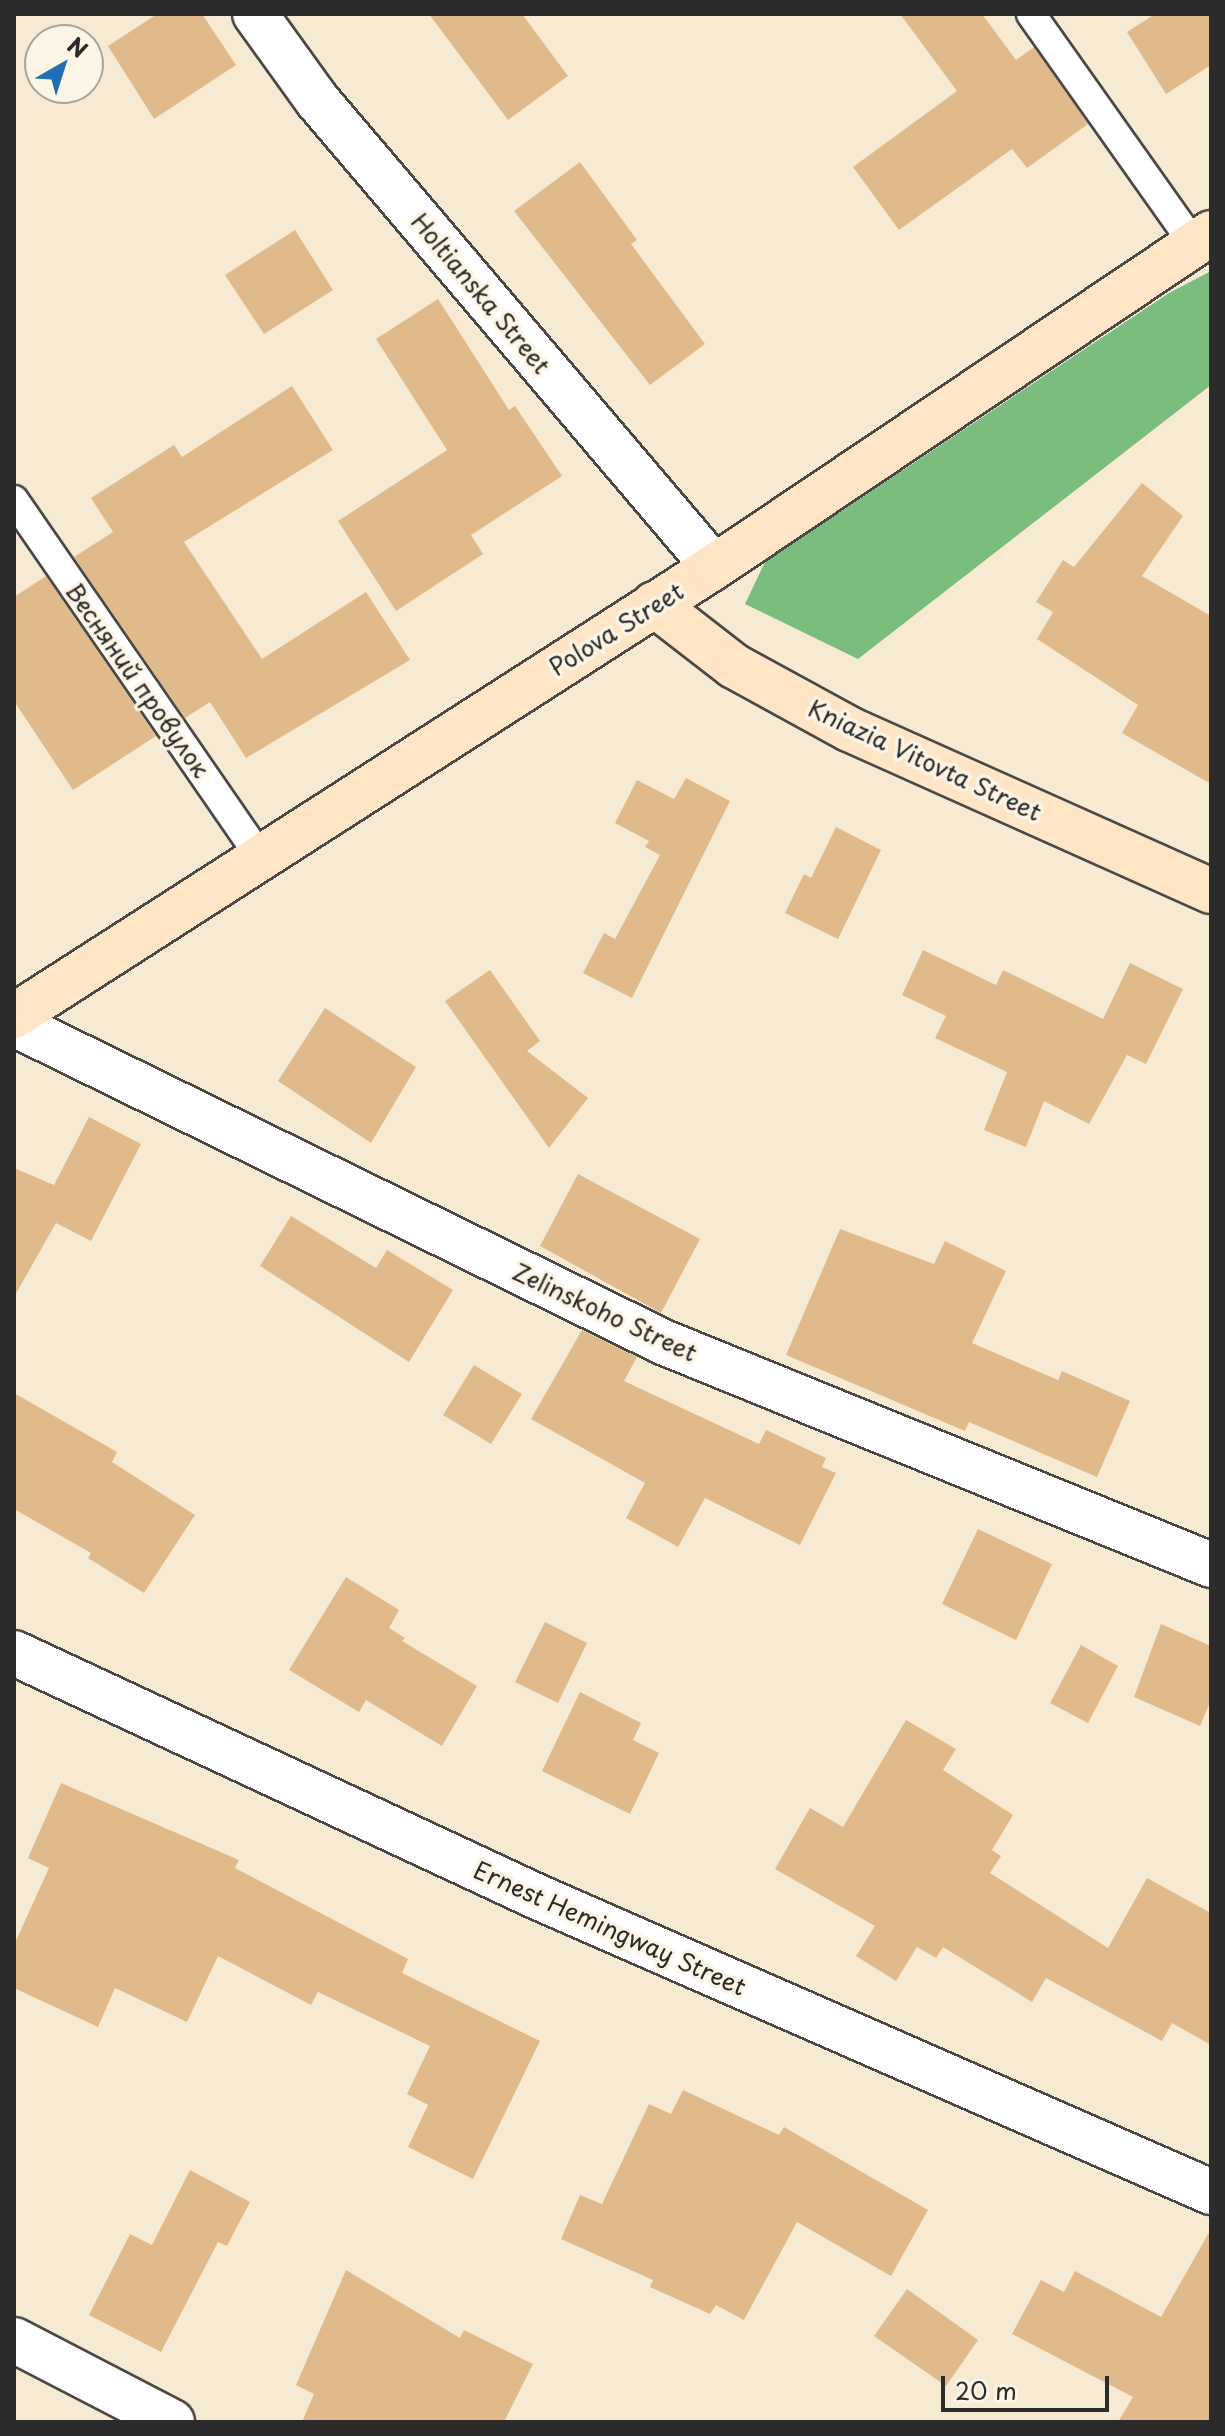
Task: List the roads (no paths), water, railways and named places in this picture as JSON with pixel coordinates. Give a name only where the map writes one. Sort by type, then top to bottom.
[{"type":"street","name":"Holtianska Street","points":[[255,14],[317,100],[714,567]]},
{"type":"street","name":"Polova Street","points":[[14,1016],[263,861],[714,567],[1202,239]]},
{"type":"street","name":"Kniazia Vitovta Street","points":[[654,604],[734,666],[849,729],[1211,891]]},
{"type":"street","name":"Zelinskoho Street","points":[[14,1024],[663,1342],[1211,1565]]},
{"type":"street","name":"Ernest Hemingway Street","points":[[14,1653],[540,1898],[1211,2192]]},
{"type":"street","points":[[14,2340],[172,2422]]},
{"type":"lane","points":[[1031,14],[1202,239]]},
{"type":"lane","name":"Весняний провулок","points":[[14,500],[263,861]]}]
